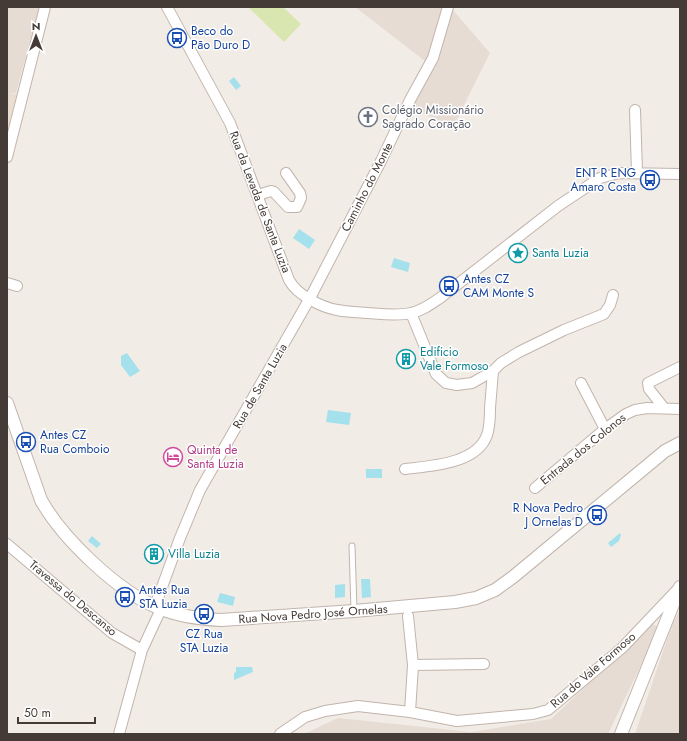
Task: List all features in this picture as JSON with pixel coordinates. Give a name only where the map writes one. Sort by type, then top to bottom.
[{"type":"street","points":[[7,157],[10,132],[45,7]]},
{"type":"street","name":"Rua da Levada de Santa Luzia","points":[[167,7],[230,123],[289,280],[292,285],[310,298],[337,310],[385,315],[411,313],[425,308],[558,206],[600,178],[618,173],[637,172],[680,174]]},
{"type":"street","points":[[174,7],[178,28]]},
{"type":"street","name":"Caminho do Monte","points":[[310,298],[381,161],[410,100],[433,58],[448,7]]},
{"type":"street","points":[[635,110],[637,172]]},
{"type":"street","points":[[258,195],[270,191],[274,192],[288,207],[296,207],[301,198],[300,194],[286,173]]},
{"type":"street","points":[[7,283],[17,286]]},
{"type":"street","points":[[411,313],[436,374],[446,383],[457,386],[472,383],[493,371],[519,352],[564,330],[604,314],[613,295]]},
{"type":"street","name":"Rua de Santa Luzia","points":[[119,734],[142,650],[158,608],[180,538],[200,490],[310,298]]},
{"type":"street","points":[[664,408],[649,389],[648,383],[680,366]]},
{"type":"street","points":[[405,469],[457,460],[472,453],[478,448],[485,440],[489,427],[493,371]]},
{"type":"street","points":[[581,383],[605,429]]},
{"type":"street","name":"Rua Nova Pedro José Ornelas","points":[[7,403],[41,500],[49,514],[80,549],[114,582],[158,608],[200,619],[221,620],[354,611],[455,602],[476,598],[495,590],[514,577],[665,451],[680,443]]},
{"type":"street","name":"Entrada dos Colonos","points":[[535,488],[605,429],[626,414],[635,410],[647,408],[680,409]]},
{"type":"street","name":"Travessa do Descanso","points":[[7,544],[112,633],[142,650]]},
{"type":"street","points":[[621,734],[680,587]]},
{"type":"street","name":"Rua do Vale Formoso","points":[[280,734],[305,717],[336,709],[358,706],[410,712],[457,721],[533,714],[548,710],[622,648],[680,587]]},
{"type":"street","points":[[408,616],[413,665],[410,712]]},
{"type":"street","points":[[413,665],[484,664]]},
{"type":"lane","points":[[352,546],[354,611]]},
{"type":"shaded area","points":[[7,7],[39,7],[16,93],[7,94]]},
{"type":"shaded area","points":[[355,7],[453,7],[453,10],[490,53],[453,127],[411,108],[434,68]]},
{"type":"shaded area","points":[[7,94],[17,94],[7,131]]},
{"type":"shaded area","points":[[680,609],[680,734],[635,734],[672,625]]},
{"type":"shaded area","points":[[652,624],[659,627],[608,734],[304,734],[338,718],[471,732],[551,719]]},
{"type":"green space","points":[[248,7],[283,7],[301,24],[284,42]]},
{"type":"water","points":[[234,77],[241,86],[236,90],[229,81]]},
{"type":"water","points":[[299,229],[315,240],[309,249],[293,238]]},
{"type":"water","points":[[394,258],[410,263],[408,272],[391,267]]},
{"type":"water","points":[[127,353],[140,371],[130,377],[121,365],[121,356]]},
{"type":"water","points":[[328,410],[351,413],[349,425],[326,422]]},
{"type":"water","points":[[366,469],[382,469],[382,478],[366,478]]},
{"type":"water","points":[[620,533],[621,535],[619,541],[611,547],[608,543]]},
{"type":"water","points":[[92,536],[101,544],[97,548],[88,541]]},
{"type":"water","points":[[361,579],[370,579],[371,597],[362,598]]},
{"type":"water","points":[[345,584],[345,597],[335,598],[335,585]]},
{"type":"water","points":[[220,593],[235,597],[233,606],[217,602]]},
{"type":"water","points":[[236,667],[252,667],[253,672],[234,680]]},
{"type":"place","name":"Beco do Pão Duro D","points":[[177,38]]},
{"type":"place","name":"Colégio Missionário Sagrado Coração","points":[[368,117]]},
{"type":"place","name":"ENT R ENG Amaro Costa","points":[[650,180]]},
{"type":"place","name":"Santa Luzia","points":[[518,253]]},
{"type":"place","name":"Antes CZ CAM Monte S","points":[[449,286]]},
{"type":"place","name":"Edificio Vale Formoso","points":[[406,359]]},
{"type":"place","name":"Antes CZ Rua Comboio","points":[[26,442]]},
{"type":"place","name":"Quinta de Santa Luzia","points":[[173,457]]},
{"type":"place","name":"R Nova Pedro J Ornelas D","points":[[597,515]]},
{"type":"place","name":"Villa Luzia","points":[[154,554]]},
{"type":"place","name":"Antes Rua STA Luzia","points":[[125,597]]},
{"type":"place","name":"CZ Rua STA Luzia","points":[[204,614]]}]
